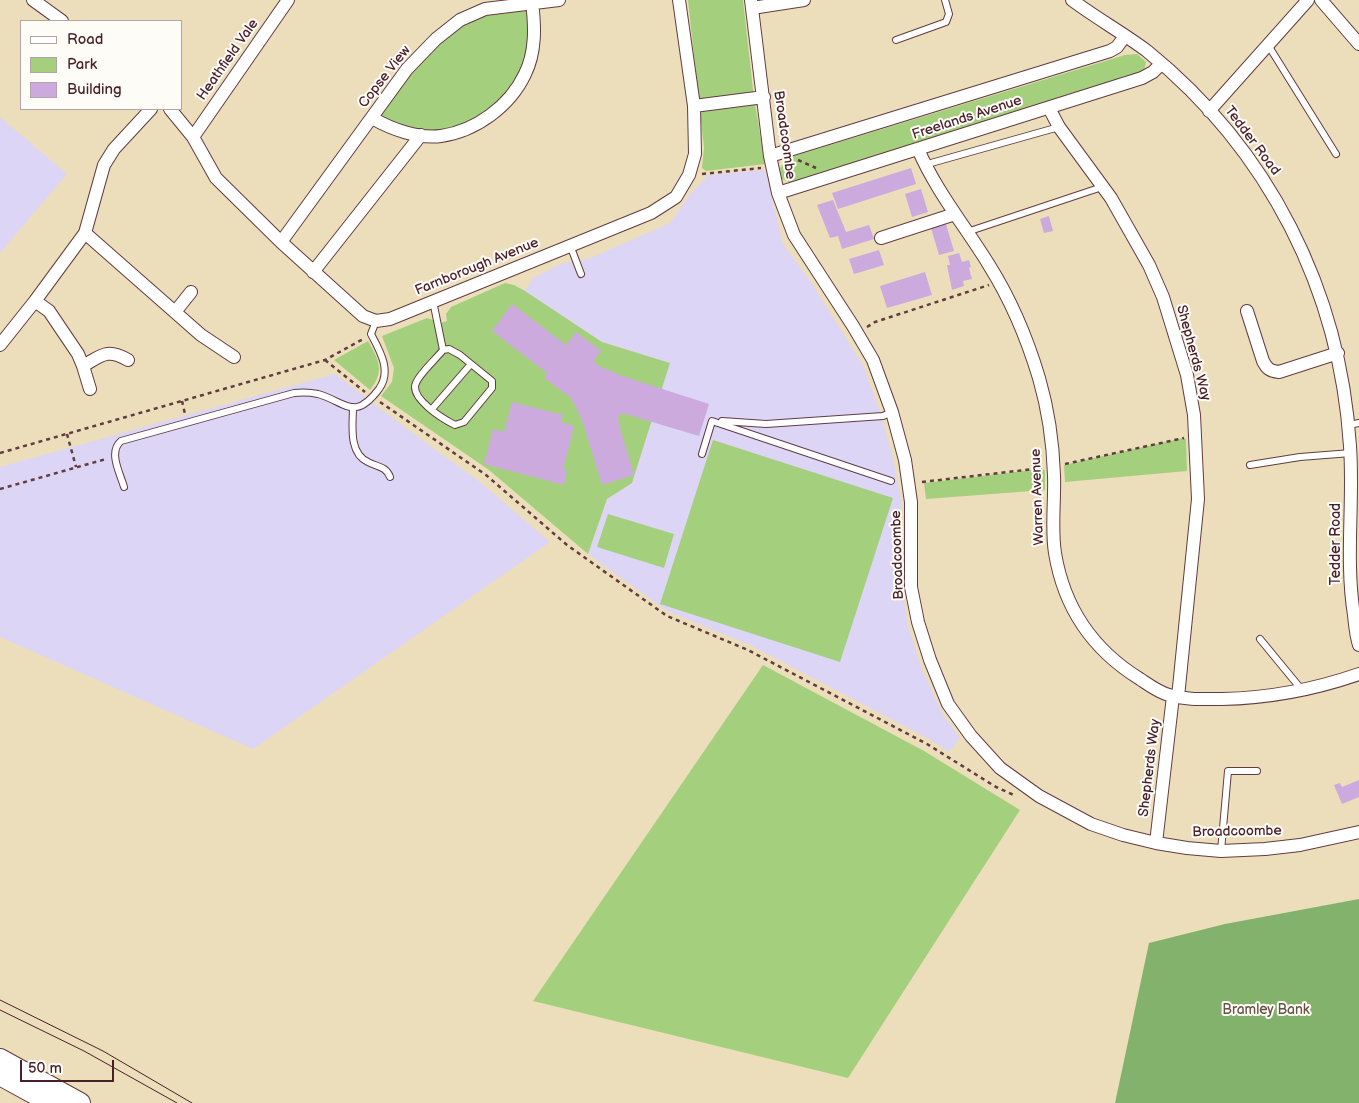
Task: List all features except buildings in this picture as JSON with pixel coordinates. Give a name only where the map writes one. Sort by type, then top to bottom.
[{"type":"main road","points":[[0,1059],[80,1103]]},
{"type":"main road","points":[[0,1075],[51,1103]]},
{"type":"street","name":"Heathfield Vale","points":[[193,137],[288,0]]},
{"type":"street","name":"Copse View","points":[[281,242],[407,70],[436,39],[460,20],[485,9],[559,0]]},
{"type":"street","name":"Farnborough Avenue","points":[[376,321],[390,319],[651,213],[676,197],[689,175],[695,154],[694,106],[679,0]]},
{"type":"street","points":[[752,4],[804,0]]},
{"type":"street","name":"Tedder Road","points":[[1072,0],[1125,36],[1161,64],[1210,111],[1237,142],[1257,170],[1287,220],[1306,259],[1323,303],[1338,353],[1354,424],[1351,453],[1349,563],[1352,602],[1359,645]]},
{"type":"street","points":[[1210,111],[1308,0]]},
{"type":"street","points":[[1321,0],[1359,44]]},
{"type":"street","points":[[39,2],[61,20]]},
{"type":"street","points":[[372,118],[385,125],[421,135],[441,136],[482,121],[498,110],[525,74],[533,48],[535,26],[532,2]]},
{"type":"street","name":"Broadcoombe","points":[[752,4],[778,193],[794,235],[857,333],[872,360],[892,412],[905,460],[911,502],[911,587],[918,622],[930,660],[948,704],[971,736],[1000,768],[1039,796],[1091,824],[1156,844],[1221,851],[1300,845],[1359,832]]},
{"type":"street","name":"Freelands Avenue","points":[[774,159],[1110,51],[1117,47],[1125,36]]},
{"type":"street","name":"Freelands Avenue","points":[[778,193],[1142,78],[1153,72],[1161,64]]},
{"type":"street","points":[[694,106],[764,97]]},
{"type":"street","name":"Shepherds Way","points":[[1049,108],[1059,127],[1129,228],[1145,257],[1163,297],[1187,376],[1194,415],[1198,490],[1196,525],[1156,844]]},
{"type":"street","points":[[0,345],[35,302],[85,233],[104,165],[114,149],[150,110]]},
{"type":"street","points":[[171,110],[193,137],[216,178],[313,272],[363,316],[376,321]]},
{"type":"street","points":[[313,272],[421,135]]},
{"type":"street","name":"Warren Avenue","points":[[918,149],[924,164],[999,281],[1028,342],[1048,416],[1054,466],[1053,530],[1055,554],[1061,580],[1070,604],[1085,629],[1101,649],[1114,661],[1152,687],[1176,696],[1205,699],[1247,698],[1303,691],[1359,674]]},
{"type":"street","points":[[881,238],[955,214]]},
{"type":"street","points":[[85,233],[201,335],[234,357]]},
{"type":"street","points":[[175,312],[191,292]]},
{"type":"street","points":[[35,302],[49,311],[78,354],[90,389]]},
{"type":"street","points":[[1247,311],[1263,361],[1266,368],[1272,372],[1279,372],[1338,353]]},
{"type":"street","points":[[83,366],[104,354],[116,353],[128,360]]},
{"type":"lane","points":[[896,40],[946,22],[949,14],[945,0]]},
{"type":"lane","points":[[1268,45],[1336,154]]},
{"type":"lane","points":[[924,164],[1059,127]]},
{"type":"lane","points":[[967,232],[1102,187]]},
{"type":"lane","points":[[570,246],[581,274]]},
{"type":"lane","points":[[433,301],[443,350]]},
{"type":"lane","points":[[124,487],[115,456],[115,449],[121,440],[294,393],[320,394],[340,405],[353,407],[364,405],[382,385],[385,374],[384,362],[371,334],[376,321]]},
{"type":"lane","points":[[449,349],[492,381],[492,388],[464,422],[455,425],[432,409],[417,396],[414,390],[416,382],[443,350],[449,349]]},
{"type":"lane","points":[[432,409],[471,364]]},
{"type":"lane","points":[[353,407],[353,434],[357,451],[368,462],[384,468],[390,477]]},
{"type":"lane","points":[[712,421],[766,424],[882,416],[892,412]]},
{"type":"lane","points":[[702,454],[712,421]]},
{"type":"lane","points":[[712,421],[891,481]]},
{"type":"lane","points":[[1250,465],[1300,457],[1351,453]]},
{"type":"lane","points":[[1260,639],[1303,691]]},
{"type":"lane","points":[[1221,851],[1228,771],[1257,771]]},
{"type":"path","points":[[689,175],[774,159],[834,175]]},
{"type":"path","points":[[857,333],[875,322],[999,281]]},
{"type":"path","points":[[0,453],[325,360],[371,334]]},
{"type":"path","points":[[325,360],[372,397],[486,475],[567,545],[667,616],[748,650],[927,744],[996,787],[1023,799],[1039,796]]},
{"type":"path","points":[[182,401],[187,423]]},
{"type":"path","points":[[67,434],[76,467]]},
{"type":"path","points":[[922,482],[1054,466],[1196,435]]},
{"type":"path","points":[[0,489],[115,456]]},
{"type":"shaded area","points":[[0,117],[67,174],[0,253]]},
{"type":"shaded area","points":[[765,170],[783,244],[810,281],[863,365],[880,412],[893,458],[901,500],[902,591],[908,626],[921,667],[941,711],[960,738],[949,752],[931,740],[750,645],[667,611],[588,554],[607,499],[632,482],[670,363],[602,342],[525,291],[533,278],[563,263],[588,259],[670,223],[690,194],[709,175]]},
{"type":"shaded area","points":[[335,374],[481,483],[550,542],[253,749],[0,637],[0,467]]},
{"type":"green space","points":[[688,0],[743,0],[754,98],[765,164],[706,171],[702,168],[704,148]]},
{"type":"green space","points":[[532,2],[533,48],[498,110],[441,136],[372,118],[407,69],[460,20]]},
{"type":"green space","points":[[1137,54],[1146,62],[1144,71],[792,183],[782,179],[780,168],[785,162],[791,161],[794,156],[1125,55]]},
{"type":"green space","points":[[505,283],[525,291],[602,342],[670,363],[632,483],[607,499],[588,554],[489,470],[381,396],[392,382],[394,368],[382,336],[427,318],[433,320],[435,325],[447,321],[446,314],[451,307]]},
{"type":"green space","points":[[368,341],[379,366],[378,377],[370,390],[334,360]]},
{"type":"green space","points":[[1183,438],[1186,439],[1187,471],[1065,482],[1064,465]]},
{"type":"green space","points":[[713,440],[893,498],[840,662],[660,604]]},
{"type":"green space","points":[[1040,469],[1045,470],[1045,490],[926,499],[924,483]]},
{"type":"green space","points":[[608,514],[674,534],[664,568],[597,547]]},
{"type":"green space","points":[[763,665],[924,751],[1020,810],[848,1078],[533,1001]]},
{"type":"green space","name":"Bramley Bank","points":[[1359,899],[1359,1103],[1115,1103],[1149,943],[1225,924]]},
{"type":"tram line","points":[[0,1000],[103,1051],[192,1103]]},
{"type":"tram line","points":[[0,1010],[84,1051],[177,1103]]}]
